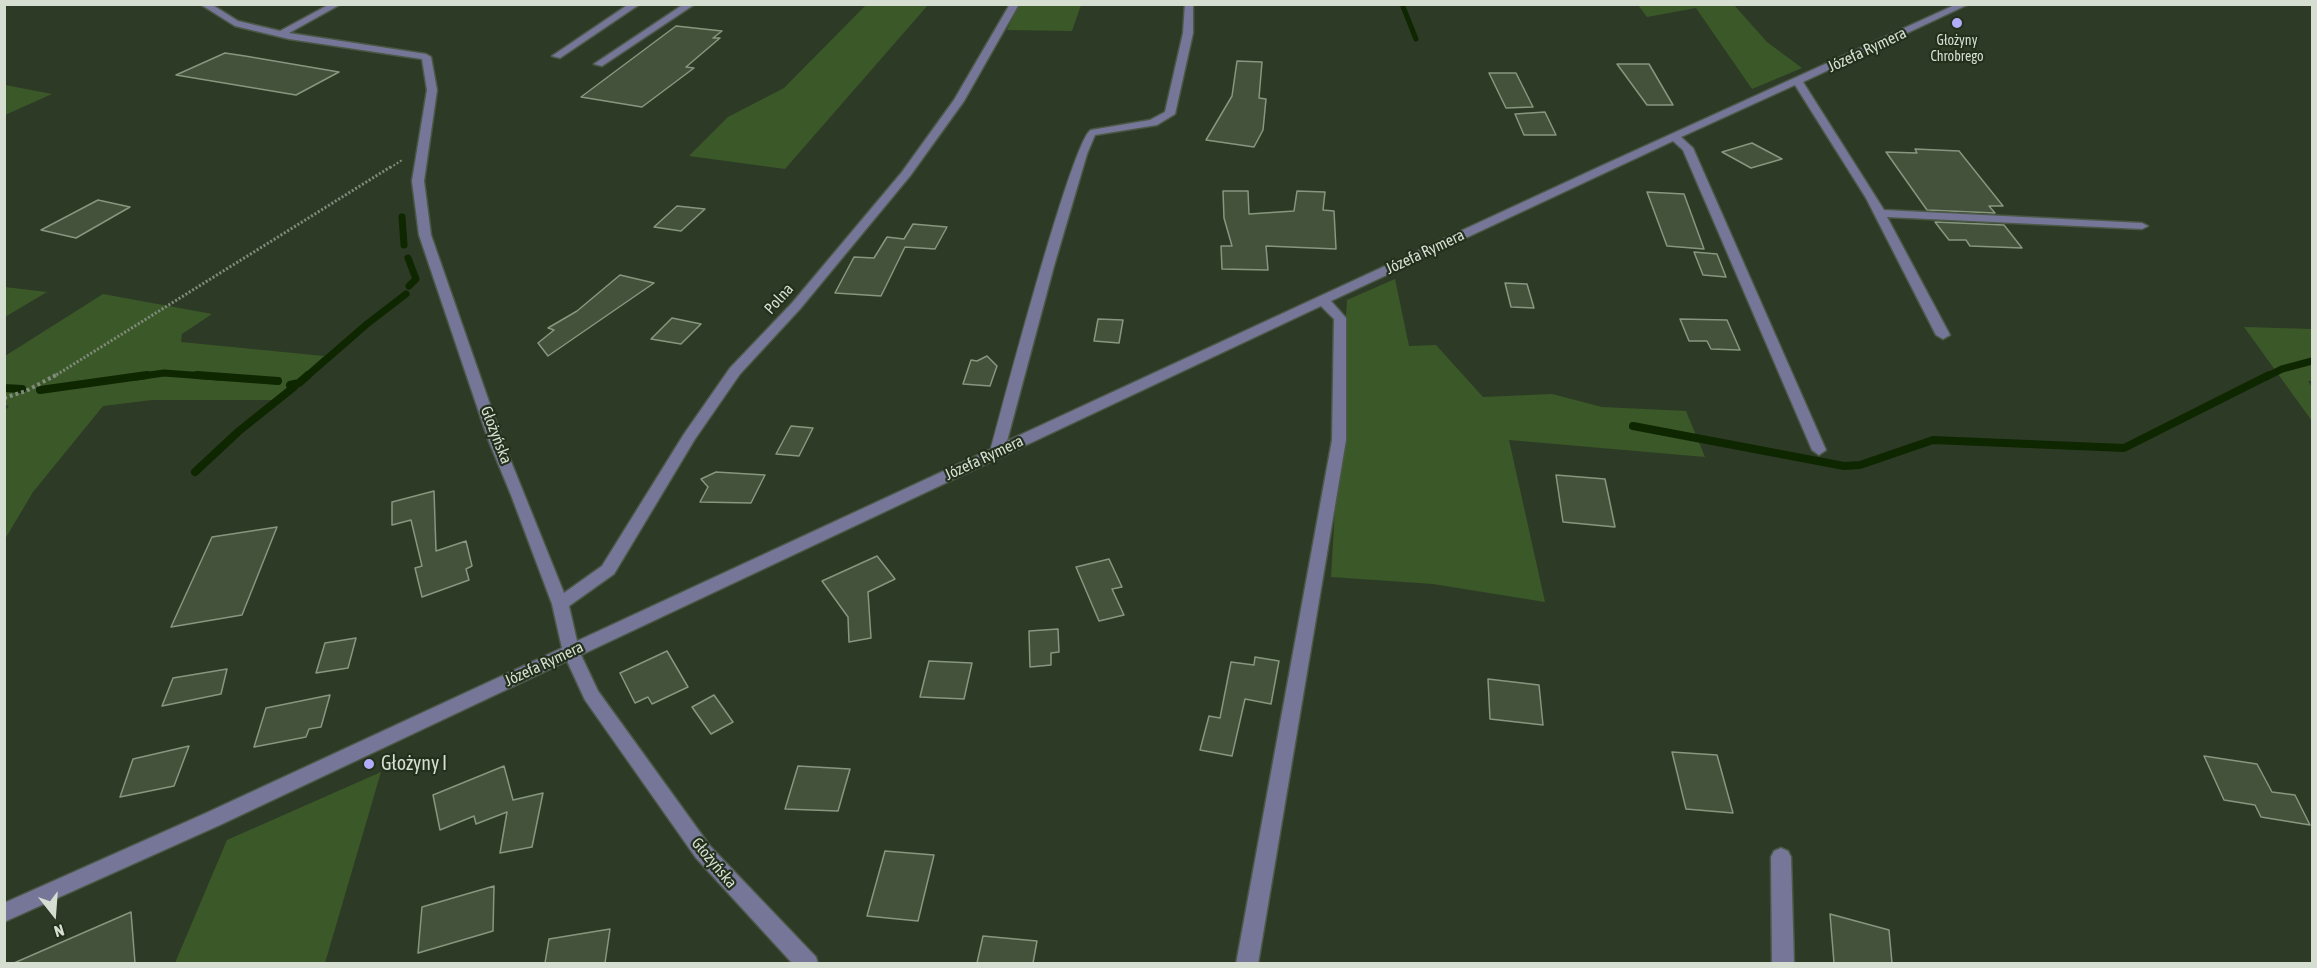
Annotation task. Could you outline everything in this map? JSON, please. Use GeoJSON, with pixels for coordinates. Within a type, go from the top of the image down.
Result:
{"type":"FeatureCollection","features":[{"type":"Feature","properties":{"kind":"street","name":"Głożyńska"},"geometry":{"type":"LineString","coordinates":[[204,4],[234,23],[281,34],[426,57],[432,90],[418,181],[425,235],[495,439],[519,495],[560,604],[571,652],[591,695],[703,852],[808,963]]}},
{"type":"Feature","properties":{"kind":"street"},"geometry":{"type":"LineString","coordinates":[[281,34],[337,4]]}},
{"type":"Feature","properties":{"kind":"street"},"geometry":{"type":"LineString","coordinates":[[557,56],[636,4]]}},
{"type":"Feature","properties":{"kind":"street"},"geometry":{"type":"LineString","coordinates":[[599,64],[691,4]]}},
{"type":"Feature","properties":{"kind":"street","name":"Polna"},"geometry":{"type":"LineString","coordinates":[[560,604],[608,570],[689,436],[735,371],[796,306],[906,174],[959,100],[1015,4]]}},
{"type":"Feature","properties":{"kind":"street"},"geometry":{"type":"LineString","coordinates":[[997,452],[1048,266],[1086,144],[1091,133],[1153,123],[1170,114],[1188,33],[1189,4]]}},
{"type":"Feature","properties":{"kind":"street","name":"Józefa Rymera"},"geometry":{"type":"LineString","coordinates":[[4,913],[213,819],[1323,300],[1965,4]]}},
{"type":"Feature","properties":{"kind":"street"},"geometry":{"type":"LineString","coordinates":[[1798,82],[1880,213],[1943,335]]}},
{"type":"Feature","properties":{"kind":"street"},"geometry":{"type":"LineString","coordinates":[[1675,138],[1688,148],[1819,450]]}},
{"type":"Feature","properties":{"kind":"street"},"geometry":{"type":"LineString","coordinates":[[1880,213],[2142,226]]}},
{"type":"Feature","properties":{"kind":"street"},"geometry":{"type":"LineString","coordinates":[[1247,963],[1339,440],[1340,318],[1323,300]]}},
{"type":"Feature","properties":{"kind":"street"},"geometry":{"type":"LineString","coordinates":[[1781,857],[1783,963]]}},
{"type":"Feature","properties":{"kind":"path"},"geometry":{"type":"LineString","coordinates":[[4,398],[16,395],[49,379],[88,356],[228,266],[425,145]]}},
{"type":"Feature","properties":{"kind":"green space"},"geometry":{"type":"Polygon","coordinates":[[[866,5],[928,5],[785,169],[689,156],[728,117],[784,88],[866,5]]]}},
{"type":"Feature","properties":{"kind":"green space"},"geometry":{"type":"Polygon","coordinates":[[[1018,5],[1081,5],[1072,31],[1007,30],[1018,5]]]}},
{"type":"Feature","properties":{"kind":"green space"},"geometry":{"type":"Polygon","coordinates":[[[1638,5],[1734,5],[1767,42],[1802,68],[1752,89],[1696,8],[1647,17],[1638,5]]]}},
{"type":"Feature","properties":{"kind":"green space"},"geometry":{"type":"Polygon","coordinates":[[[5,85],[52,94],[5,115],[5,85]]]}},
{"type":"Feature","properties":{"kind":"green space"},"geometry":{"type":"Polygon","coordinates":[[[1395,279],[1409,346],[1436,345],[1483,397],[1552,394],[1602,407],[1686,411],[1705,457],[1509,440],[1545,602],[1433,584],[1331,577],[1347,300],[1395,279]]]}},
{"type":"Feature","properties":{"kind":"green space"},"geometry":{"type":"Polygon","coordinates":[[[5,287],[47,292],[5,317],[5,287]]]}},
{"type":"Feature","properties":{"kind":"green space"},"geometry":{"type":"Polygon","coordinates":[[[103,294],[212,314],[182,334],[181,342],[324,356],[275,400],[152,400],[103,406],[33,492],[5,539],[4,412],[9,406],[5,405],[5,356],[103,294]]]}},
{"type":"Feature","properties":{"kind":"green space"},"geometry":{"type":"Polygon","coordinates":[[[2244,327],[2312,329],[2312,381],[2308,381],[2312,387],[2312,421],[2244,327]]]}},
{"type":"Feature","properties":{"kind":"green space"},"geometry":{"type":"Polygon","coordinates":[[[381,772],[325,963],[175,963],[227,840],[381,772]]]}},
{"type":"Feature","properties":{"kind":"building"},"geometry":{"type":"Polygon","coordinates":[[[676,26],[722,31],[713,38],[720,38],[686,67],[694,68],[642,107],[581,97],[676,26]]]}},
{"type":"Feature","properties":{"kind":"building"},"geometry":{"type":"Polygon","coordinates":[[[225,53],[339,72],[296,95],[176,75],[225,53]]]}},
{"type":"Feature","properties":{"kind":"building"},"geometry":{"type":"Polygon","coordinates":[[[1237,61],[1262,62],[1259,98],[1266,99],[1263,130],[1254,147],[1206,140],[1232,96],[1237,61]]]}},
{"type":"Feature","properties":{"kind":"building"},"geometry":{"type":"Polygon","coordinates":[[[1617,64],[1649,64],[1673,105],[1647,105],[1617,64]]]}},
{"type":"Feature","properties":{"kind":"building"},"geometry":{"type":"Polygon","coordinates":[[[1489,73],[1516,73],[1533,107],[1506,108],[1489,73]]]}},
{"type":"Feature","properties":{"kind":"building"},"geometry":{"type":"Polygon","coordinates":[[[1545,112],[1556,135],[1524,135],[1515,114],[1545,112]]]}},
{"type":"Feature","properties":{"kind":"building"},"geometry":{"type":"Polygon","coordinates":[[[1752,143],[1782,159],[1751,168],[1722,152],[1752,143]]]}},
{"type":"Feature","properties":{"kind":"building"},"geometry":{"type":"Polygon","coordinates":[[[1915,149],[1959,151],[2003,206],[1989,206],[1995,213],[1927,210],[1886,152],[1917,153],[1915,149]]]}},
{"type":"Feature","properties":{"kind":"building"},"geometry":{"type":"Polygon","coordinates":[[[1223,191],[1248,191],[1249,214],[1294,211],[1297,191],[1325,192],[1323,210],[1334,211],[1336,249],[1266,246],[1268,270],[1222,269],[1221,246],[1232,246],[1224,218],[1223,191]]]}},
{"type":"Feature","properties":{"kind":"building"},"geometry":{"type":"Polygon","coordinates":[[[1647,192],[1684,194],[1704,249],[1667,246],[1647,192]]]}},
{"type":"Feature","properties":{"kind":"building"},"geometry":{"type":"Polygon","coordinates":[[[98,200],[130,207],[76,238],[41,230],[98,200]]]}},
{"type":"Feature","properties":{"kind":"building"},"geometry":{"type":"Polygon","coordinates":[[[677,206],[705,209],[681,231],[654,227],[677,206]]]}},
{"type":"Feature","properties":{"kind":"building"},"geometry":{"type":"Polygon","coordinates":[[[1935,222],[2004,225],[2022,248],[1970,246],[1966,240],[1949,240],[1935,222]]]}},
{"type":"Feature","properties":{"kind":"building"},"geometry":{"type":"Polygon","coordinates":[[[913,224],[947,227],[935,249],[905,247],[881,296],[835,293],[854,257],[874,258],[887,237],[904,239],[913,224]]]}},
{"type":"Feature","properties":{"kind":"building"},"geometry":{"type":"Polygon","coordinates":[[[1694,252],[1717,254],[1726,277],[1703,275],[1694,252]]]}},
{"type":"Feature","properties":{"kind":"building"},"geometry":{"type":"Polygon","coordinates":[[[620,275],[654,283],[548,356],[538,343],[554,330],[548,328],[577,311],[620,275]]]}},
{"type":"Feature","properties":{"kind":"building"},"geometry":{"type":"Polygon","coordinates":[[[1505,283],[1527,284],[1534,308],[1511,307],[1505,283]]]}},
{"type":"Feature","properties":{"kind":"building"},"geometry":{"type":"Polygon","coordinates":[[[672,318],[701,324],[681,344],[651,339],[672,318]]]}},
{"type":"Feature","properties":{"kind":"building"},"geometry":{"type":"Polygon","coordinates":[[[1098,319],[1123,320],[1119,343],[1094,341],[1098,319]]]}},
{"type":"Feature","properties":{"kind":"building"},"geometry":{"type":"Polygon","coordinates":[[[1680,319],[1727,320],[1740,350],[1711,349],[1707,341],[1689,341],[1680,319]]]}},
{"type":"Feature","properties":{"kind":"building"},"geometry":{"type":"Polygon","coordinates":[[[987,356],[997,366],[990,386],[963,384],[971,360],[977,361],[987,356]]]}},
{"type":"Feature","properties":{"kind":"building"},"geometry":{"type":"Polygon","coordinates":[[[791,426],[813,428],[799,456],[776,454],[791,426]]]}},
{"type":"Feature","properties":{"kind":"building"},"geometry":{"type":"Polygon","coordinates":[[[716,472],[765,475],[751,503],[700,502],[708,487],[701,479],[716,472]]]}},
{"type":"Feature","properties":{"kind":"building"},"geometry":{"type":"Polygon","coordinates":[[[1556,475],[1605,479],[1615,527],[1563,522],[1556,475]]]}},
{"type":"Feature","properties":{"kind":"building"},"geometry":{"type":"Polygon","coordinates":[[[434,491],[436,551],[466,541],[472,566],[466,569],[469,580],[422,597],[415,568],[422,566],[411,520],[392,525],[392,502],[434,491]]]}},
{"type":"Feature","properties":{"kind":"building"},"geometry":{"type":"Polygon","coordinates":[[[277,527],[242,615],[171,627],[212,537],[277,527]]]}},
{"type":"Feature","properties":{"kind":"building"},"geometry":{"type":"Polygon","coordinates":[[[877,556],[895,579],[868,592],[871,638],[849,642],[848,617],[822,581],[877,556]]]}},
{"type":"Feature","properties":{"kind":"building"},"geometry":{"type":"Polygon","coordinates":[[[1109,559],[1122,587],[1112,589],[1124,615],[1099,621],[1076,567],[1109,559]]]}},
{"type":"Feature","properties":{"kind":"building"},"geometry":{"type":"Polygon","coordinates":[[[1058,629],[1059,652],[1051,653],[1051,665],[1030,667],[1029,631],[1058,629]]]}},
{"type":"Feature","properties":{"kind":"building"},"geometry":{"type":"Polygon","coordinates":[[[356,638],[348,668],[316,673],[325,643],[356,638]]]}},
{"type":"Feature","properties":{"kind":"building"},"geometry":{"type":"Polygon","coordinates":[[[667,651],[688,687],[652,704],[648,697],[635,703],[620,673],[667,651]]]}},
{"type":"Feature","properties":{"kind":"building"},"geometry":{"type":"Polygon","coordinates":[[[1255,657],[1279,661],[1271,704],[1245,699],[1232,756],[1200,750],[1209,716],[1220,718],[1231,662],[1254,665],[1255,657]]]}},
{"type":"Feature","properties":{"kind":"building"},"geometry":{"type":"Polygon","coordinates":[[[929,661],[972,663],[964,699],[920,697],[929,661]]]}},
{"type":"Feature","properties":{"kind":"building"},"geometry":{"type":"Polygon","coordinates":[[[227,669],[221,694],[162,706],[173,678],[227,669]]]}},
{"type":"Feature","properties":{"kind":"building"},"geometry":{"type":"Polygon","coordinates":[[[1488,679],[1539,685],[1543,725],[1490,719],[1488,679]]]}},
{"type":"Feature","properties":{"kind":"building"},"geometry":{"type":"Polygon","coordinates":[[[330,695],[321,727],[309,729],[306,737],[254,747],[266,708],[330,695]]]}},
{"type":"Feature","properties":{"kind":"building"},"geometry":{"type":"Polygon","coordinates":[[[714,695],[733,722],[711,734],[692,707],[714,695]]]}},
{"type":"Feature","properties":{"kind":"building"},"geometry":{"type":"Polygon","coordinates":[[[189,746],[174,786],[120,797],[133,759],[189,746]]]}},
{"type":"Feature","properties":{"kind":"building"},"geometry":{"type":"Polygon","coordinates":[[[1672,752],[1717,755],[1733,813],[1686,809],[1672,752]]]}},
{"type":"Feature","properties":{"kind":"building"},"geometry":{"type":"Polygon","coordinates":[[[2204,756],[2257,764],[2272,792],[2295,795],[2310,825],[2261,817],[2255,805],[2224,800],[2204,756]]]}},
{"type":"Feature","properties":{"kind":"building"},"geometry":{"type":"Polygon","coordinates":[[[504,766],[513,800],[543,793],[532,847],[500,853],[507,812],[476,824],[474,816],[440,830],[433,795],[504,766]]]}},
{"type":"Feature","properties":{"kind":"building"},"geometry":{"type":"Polygon","coordinates":[[[798,766],[850,769],[838,811],[785,809],[798,766]]]}},
{"type":"Feature","properties":{"kind":"building"},"geometry":{"type":"Polygon","coordinates":[[[885,851],[934,855],[918,921],[867,916],[885,851]]]}},
{"type":"Feature","properties":{"kind":"building"},"geometry":{"type":"Polygon","coordinates":[[[494,886],[493,931],[418,953],[422,907],[494,886]]]}},
{"type":"Feature","properties":{"kind":"building"},"geometry":{"type":"Polygon","coordinates":[[[131,912],[135,963],[14,963],[131,912]]]}},
{"type":"Feature","properties":{"kind":"building"},"geometry":{"type":"Polygon","coordinates":[[[1830,914],[1889,930],[1892,963],[1834,963],[1830,914]]]}},
{"type":"Feature","properties":{"kind":"building"},"geometry":{"type":"Polygon","coordinates":[[[610,929],[605,963],[545,963],[549,939],[610,929]]]}},
{"type":"Feature","properties":{"kind":"building"},"geometry":{"type":"Polygon","coordinates":[[[983,936],[1037,941],[1033,963],[977,963],[983,936]]]}},
{"type":"Feature","properties":{"kind":"waterway"},"geometry":{"type":"LineString","coordinates":[[1402,4],[1416,39]]}},
{"type":"Feature","properties":{"kind":"waterway"},"geometry":{"type":"LineString","coordinates":[[402,217],[404,245]]}},
{"type":"Feature","properties":{"kind":"waterway"},"geometry":{"type":"LineString","coordinates":[[408,258],[416,279],[409,286]]}},
{"type":"Feature","properties":{"kind":"waterway"},"geometry":{"type":"LineString","coordinates":[[306,377],[367,324],[406,294]]}},
{"type":"Feature","properties":{"kind":"waterway"},"geometry":{"type":"LineString","coordinates":[[2266,377],[2282,369],[2312,361]]}},
{"type":"Feature","properties":{"kind":"waterway"},"geometry":{"type":"LineString","coordinates":[[136,377],[164,373],[219,377]]}},
{"type":"Feature","properties":{"kind":"waterway"},"geometry":{"type":"LineString","coordinates":[[40,390],[147,375]]}},
{"type":"Feature","properties":{"kind":"waterway"},"geometry":{"type":"LineString","coordinates":[[197,375],[278,381]]}},
{"type":"Feature","properties":{"kind":"waterway"},"geometry":{"type":"LineString","coordinates":[[195,472],[239,431],[294,387],[290,385],[299,383],[308,375]]}},
{"type":"Feature","properties":{"kind":"waterway"},"geometry":{"type":"LineString","coordinates":[[1633,426],[1844,466],[1860,465],[1933,440],[2124,448],[2269,375]]}},
{"type":"Feature","properties":{"kind":"waterway"},"geometry":{"type":"LineString","coordinates":[[4,388],[22,389]]}},
{"type":"Feature","properties":{"kind":"place","name":"Głożyny Chrobrego"},"geometry":{"type":"Point","coordinates":[1957,23]}},
{"type":"Feature","properties":{"kind":"place","name":"Głożyny I"},"geometry":{"type":"Point","coordinates":[369,764]}}]}
